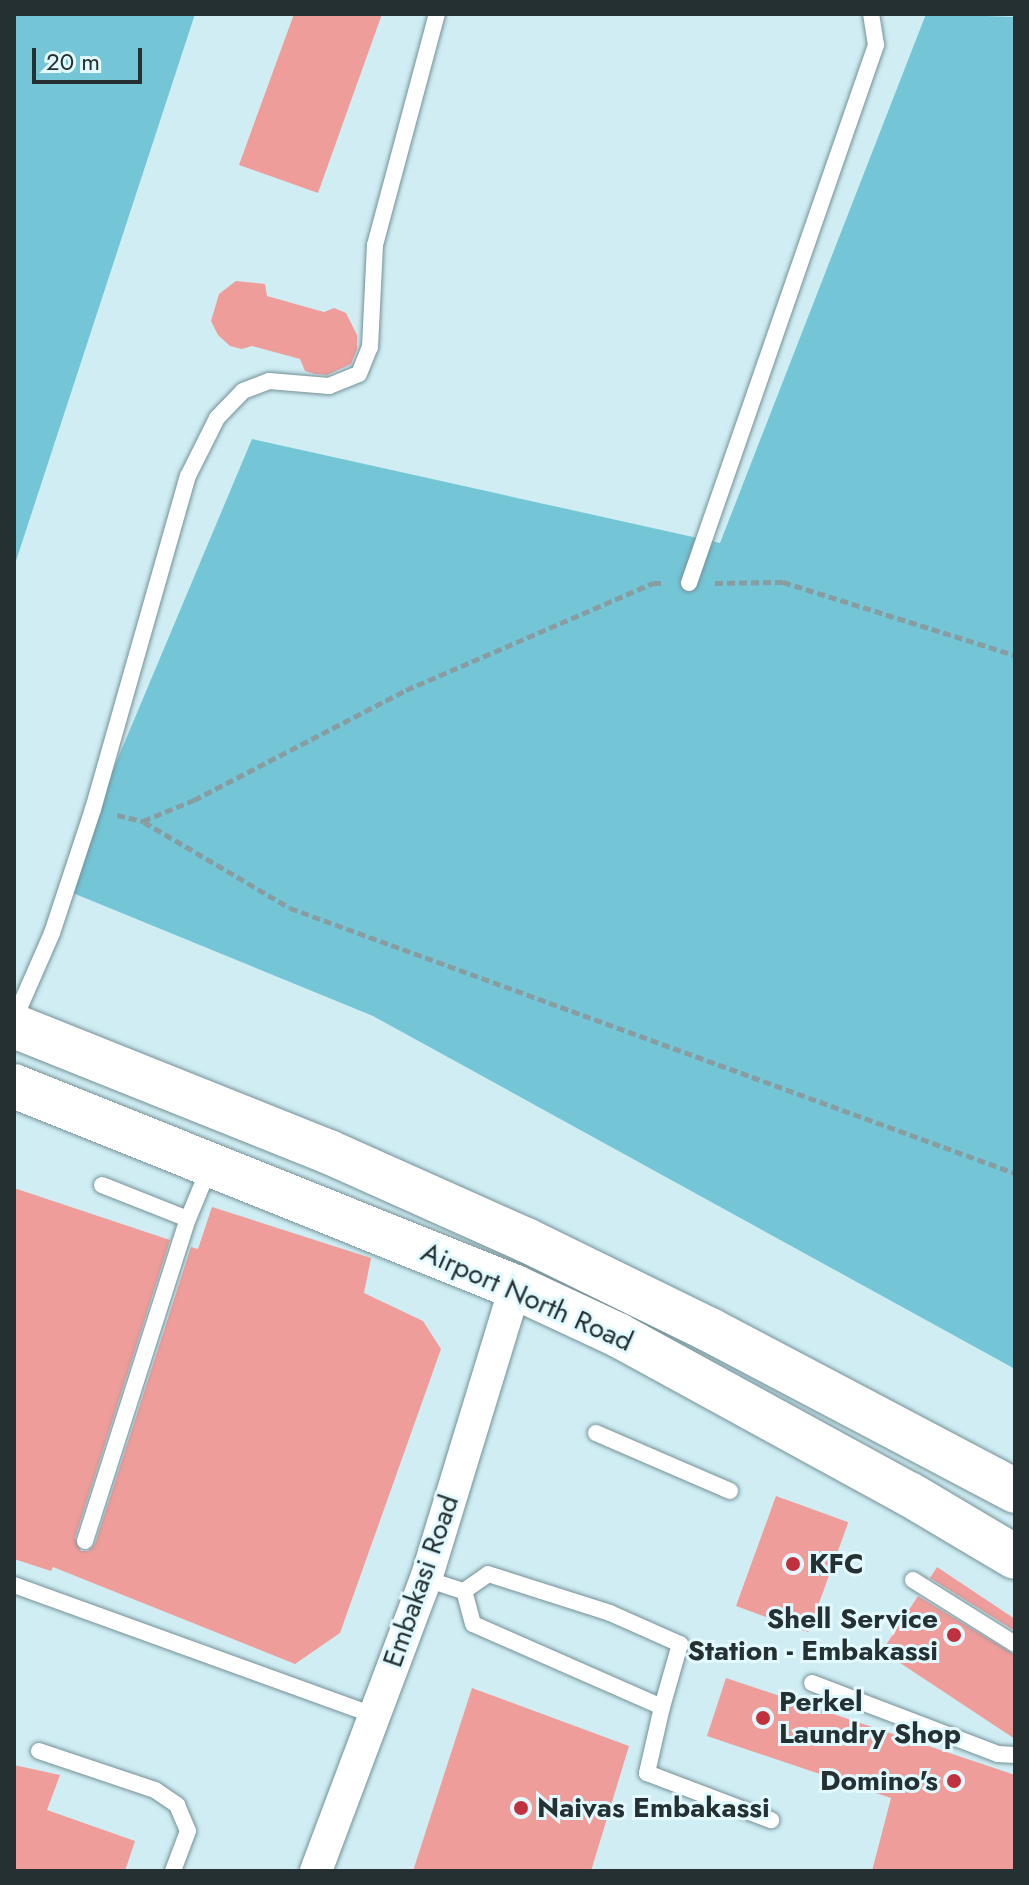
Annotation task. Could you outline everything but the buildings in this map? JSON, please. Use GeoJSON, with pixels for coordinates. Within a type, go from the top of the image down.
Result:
{"type":"FeatureCollection","features":[{"type":"Feature","properties":{"kind":"main road","name":"Airport North Road"},"geometry":{"type":"LineString","coordinates":[[14,1023],[329,1152],[526,1240],[710,1330],[1015,1491]]}},
{"type":"Feature","properties":{"kind":"main road","name":"Airport North Road"},"geometry":{"type":"LineString","coordinates":[[14,1086],[515,1287],[618,1335],[909,1494],[1015,1557]]}},
{"type":"Feature","properties":{"kind":"street","name":"Embakasi Road"},"geometry":{"type":"LineString","coordinates":[[316,1871],[426,1579],[515,1287]]}},
{"type":"Feature","properties":{"kind":"lane"},"geometry":{"type":"LineString","coordinates":[[14,1023],[52,933],[93,809],[188,476],[217,418],[243,391],[269,381],[329,386],[359,374],[370,347],[375,245],[437,14]]}},
{"type":"Feature","properties":{"kind":"lane"},"geometry":{"type":"LineString","coordinates":[[689,583],[876,45],[871,14]]}},
{"type":"Feature","properties":{"kind":"lane"},"geometry":{"type":"LineString","coordinates":[[85,1541],[188,1219],[211,1165]]}},
{"type":"Feature","properties":{"kind":"lane"},"geometry":{"type":"LineString","coordinates":[[102,1185],[188,1219]]}},
{"type":"Feature","properties":{"kind":"lane"},"geometry":{"type":"LineString","coordinates":[[596,1433],[730,1491]]}},
{"type":"Feature","properties":{"kind":"lane"},"geometry":{"type":"LineString","coordinates":[[464,1591],[488,1574],[610,1613],[680,1644],[647,1773],[771,1820]]}},
{"type":"Feature","properties":{"kind":"lane"},"geometry":{"type":"LineString","coordinates":[[426,1579],[464,1591]]}},
{"type":"Feature","properties":{"kind":"lane"},"geometry":{"type":"LineString","coordinates":[[913,1580],[1015,1644]]}},
{"type":"Feature","properties":{"kind":"lane"},"geometry":{"type":"LineString","coordinates":[[14,1585],[373,1715]]}},
{"type":"Feature","properties":{"kind":"lane"},"geometry":{"type":"LineString","coordinates":[[464,1591],[473,1624],[662,1707]]}},
{"type":"Feature","properties":{"kind":"lane"},"geometry":{"type":"LineString","coordinates":[[812,1683],[998,1754],[1015,1755]]}},
{"type":"Feature","properties":{"kind":"lane"},"geometry":{"type":"LineString","coordinates":[[39,1751],[155,1790],[177,1805],[188,1831],[173,1871]]}},
{"type":"Feature","properties":{"kind":"path"},"geometry":{"type":"LineString","coordinates":[[143,821],[194,800],[406,690],[653,583],[783,582],[1015,655]]}},
{"type":"Feature","properties":{"kind":"path"},"geometry":{"type":"LineString","coordinates":[[93,809],[143,821],[290,908],[1015,1173]]}},
{"type":"Feature","properties":{"kind":"shaded area"},"geometry":{"type":"Polygon","coordinates":[[[14,14],[195,14],[14,567],[14,14]]]}},
{"type":"Feature","properties":{"kind":"shaded area"},"geometry":{"type":"Polygon","coordinates":[[[926,14],[1015,17],[1015,1369],[373,1016],[63,889],[252,439],[720,543],[926,14]]]}},
{"type":"Feature","properties":{"kind":"place","name":"KFC"},"geometry":{"type":"Point","coordinates":[793,1564]}},
{"type":"Feature","properties":{"kind":"place","name":"Shell Service Station - Embakassi"},"geometry":{"type":"Point","coordinates":[954,1635]}},
{"type":"Feature","properties":{"kind":"place","name":"Perkel Laundry Shop"},"geometry":{"type":"Point","coordinates":[763,1718]}},
{"type":"Feature","properties":{"kind":"place","name":"Domino's"},"geometry":{"type":"Point","coordinates":[954,1781]}},
{"type":"Feature","properties":{"kind":"place","name":"Naivas Embakassi"},"geometry":{"type":"Point","coordinates":[521,1808]}}]}
